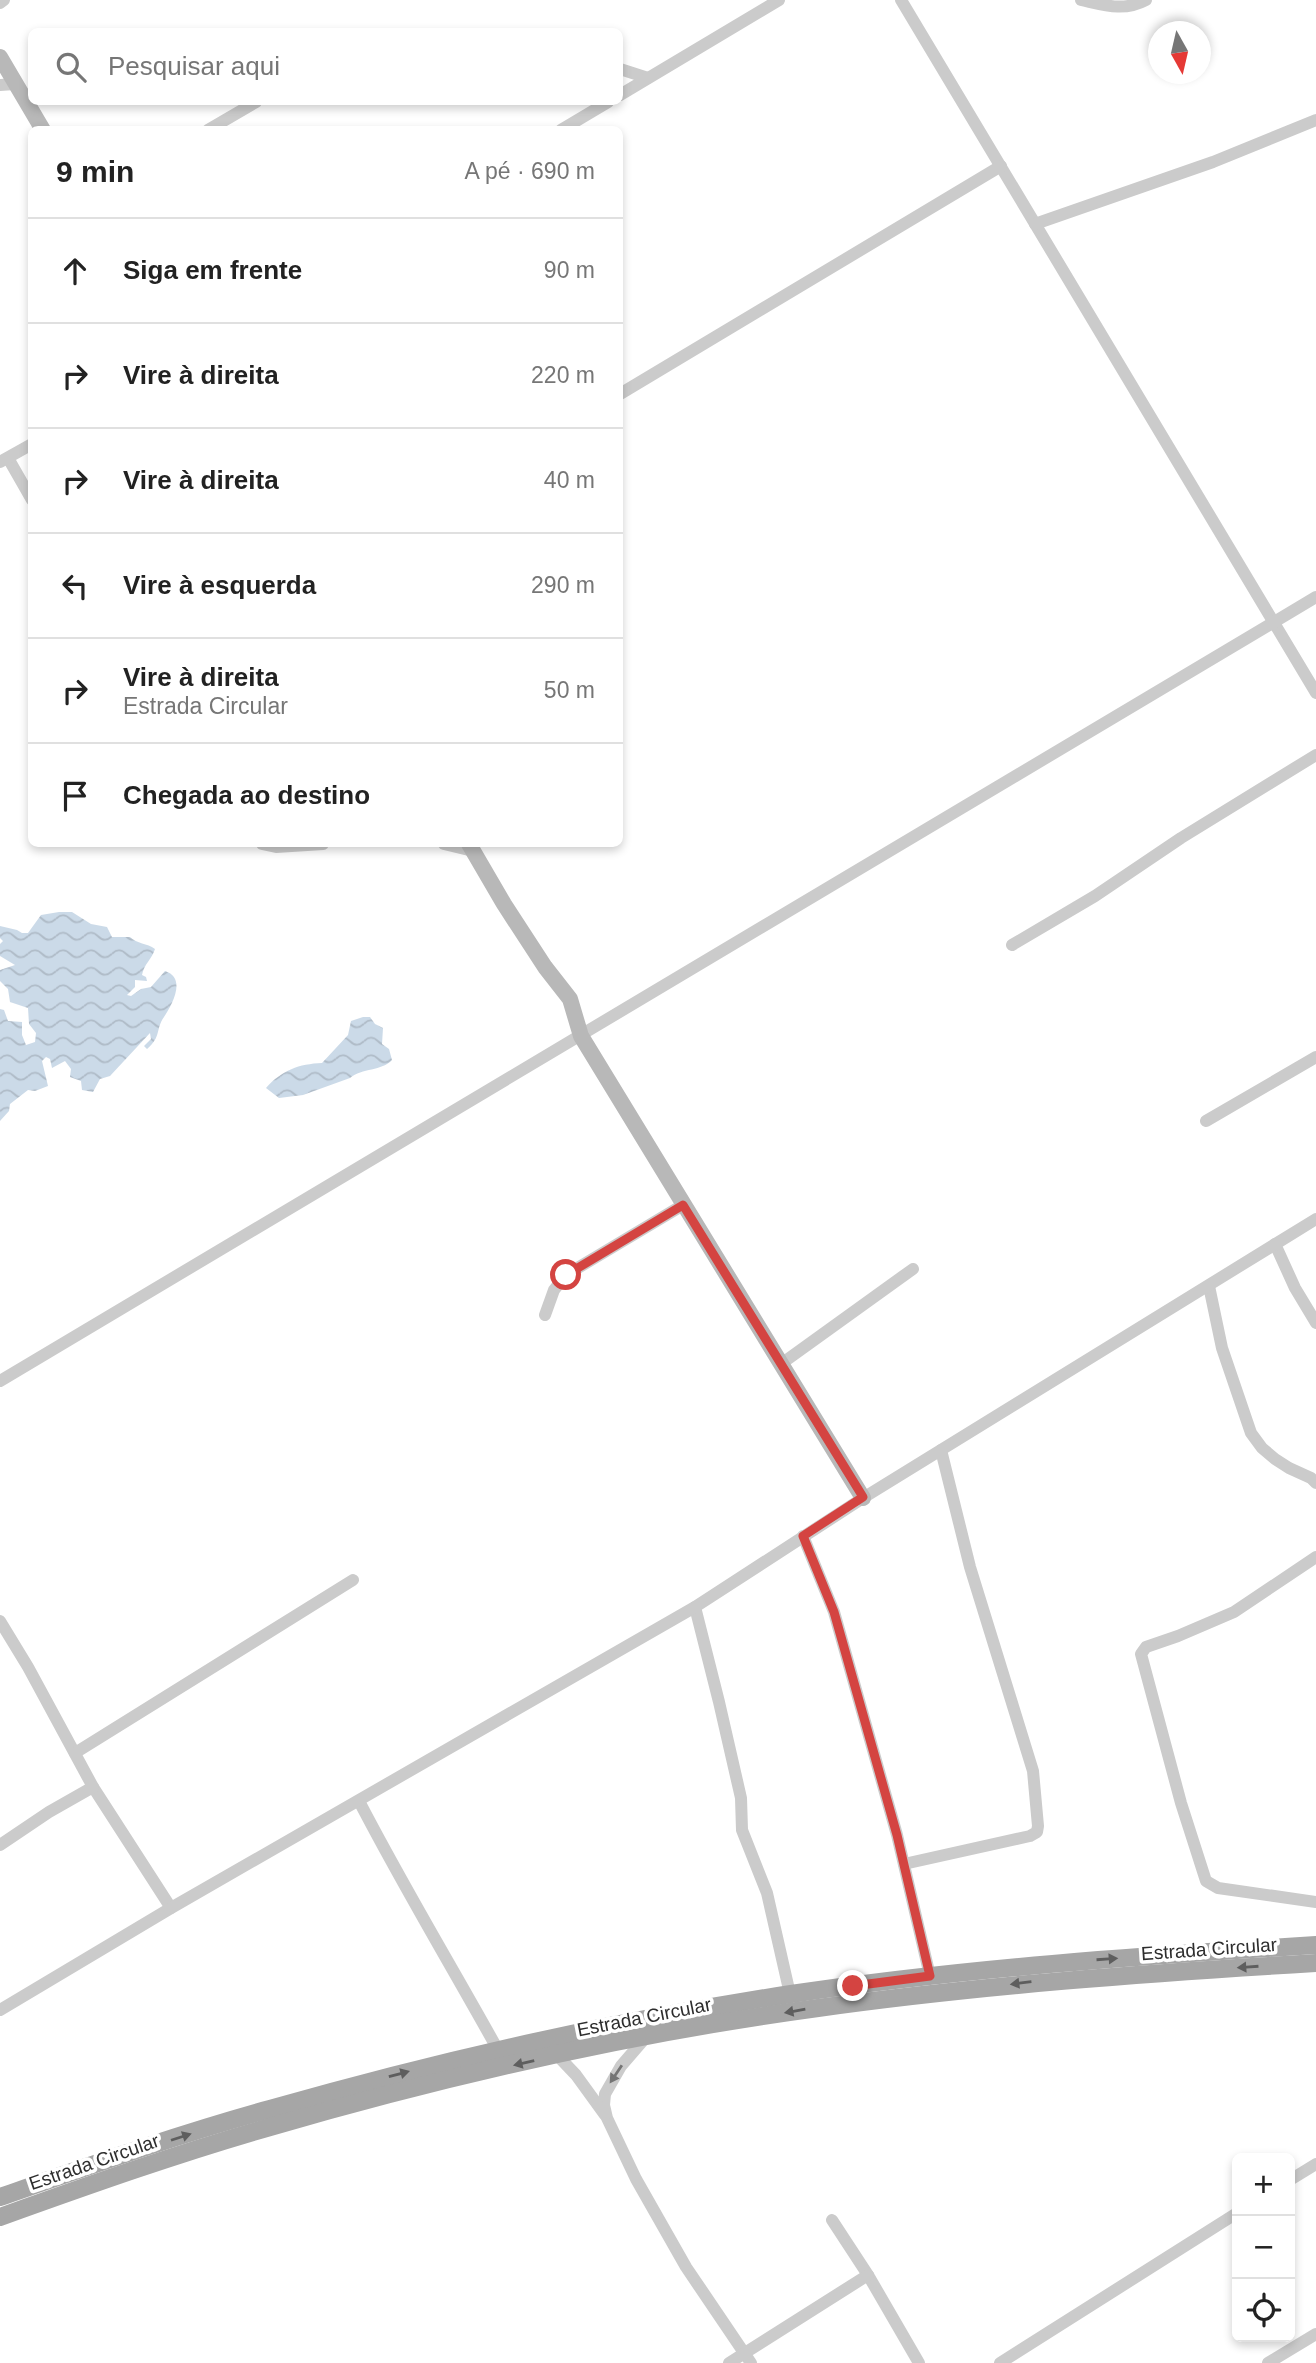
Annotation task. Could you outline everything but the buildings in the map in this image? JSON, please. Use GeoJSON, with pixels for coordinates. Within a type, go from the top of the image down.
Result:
{"type":"FeatureCollection","features":[{"type":"Feature","properties":{"kind":"main road","name":"Estrada Circular"},"geometry":{"type":"LineString","coordinates":[[0,2197],[266,2110],[423,2067],[790,1994],[1028,1964],[1316,1945]]}},
{"type":"Feature","properties":{"kind":"main road","name":"Estrada Circular"},"geometry":{"type":"LineString","coordinates":[[0,2217],[75,2189],[269,2127],[429,2085],[646,2037],[816,2008],[1030,1982],[1316,1963]]}},
{"type":"Feature","properties":{"kind":"street"},"geometry":{"type":"LineString","coordinates":[[623,93],[779,0]]}},
{"type":"Feature","properties":{"kind":"street"},"geometry":{"type":"LineString","coordinates":[[1081,0],[1109,7],[1124,7],[1146,0]]}},
{"type":"Feature","properties":{"kind":"street"},"geometry":{"type":"LineString","coordinates":[[905,1],[1035,224],[1316,693]]}},
{"type":"Feature","properties":{"kind":"street"},"geometry":{"type":"LineString","coordinates":[[0,57],[8,84],[40,126]]}},
{"type":"Feature","properties":{"kind":"street"},"geometry":{"type":"LineString","coordinates":[[623,70],[649,78]]}},
{"type":"Feature","properties":{"kind":"street"},"geometry":{"type":"LineString","coordinates":[[215,126],[251,105]]}},
{"type":"Feature","properties":{"kind":"street"},"geometry":{"type":"LineString","coordinates":[[568,126],[603,105]]}},
{"type":"Feature","properties":{"kind":"street"},"geometry":{"type":"LineString","coordinates":[[1035,224],[1213,162],[1316,120]]}},
{"type":"Feature","properties":{"kind":"street"},"geometry":{"type":"LineString","coordinates":[[623,392],[1001,166]]}},
{"type":"Feature","properties":{"kind":"street"},"geometry":{"type":"LineString","coordinates":[[28,446],[4,460],[28,494]]}},
{"type":"Feature","properties":{"kind":"street"},"geometry":{"type":"LineString","coordinates":[[0,1381],[1316,597]]}},
{"type":"Feature","properties":{"kind":"street"},"geometry":{"type":"LineString","coordinates":[[1012,945],[1095,897],[1181,838],[1316,755]]}},
{"type":"Feature","properties":{"kind":"street"},"geometry":{"type":"LineString","coordinates":[[471,847],[545,967],[570,999],[581,1035],[863,1497]]}},
{"type":"Feature","properties":{"kind":"street"},"geometry":{"type":"LineString","coordinates":[[1206,1121],[1316,1057]]}},
{"type":"Feature","properties":{"kind":"street"},"geometry":{"type":"LineString","coordinates":[[544,1315],[554,1290],[566,1275],[683,1205]]}},
{"type":"Feature","properties":{"kind":"street"},"geometry":{"type":"LineString","coordinates":[[0,2010],[171,1908],[695,1607],[863,1497],[1316,1219]]}},
{"type":"Feature","properties":{"kind":"street"},"geometry":{"type":"LineString","coordinates":[[1275,1244],[1294,1288],[1316,1323]]}},
{"type":"Feature","properties":{"kind":"street"},"geometry":{"type":"LineString","coordinates":[[781,1364],[913,1269]]}},
{"type":"Feature","properties":{"kind":"street"},"geometry":{"type":"LineString","coordinates":[[1209,1286],[1222,1348],[1251,1433],[1275,1459],[1316,1483]]}},
{"type":"Feature","properties":{"kind":"street"},"geometry":{"type":"LineString","coordinates":[[904,1864],[1030,1836],[1037,1832],[1038,1826],[1033,1771],[970,1567],[940,1450]]}},
{"type":"Feature","properties":{"kind":"street"},"geometry":{"type":"LineString","coordinates":[[803,1536],[834,1612],[904,1864],[930,1976]]}},
{"type":"Feature","properties":{"kind":"street"},"geometry":{"type":"LineString","coordinates":[[1316,1557],[1234,1612],[1146,1647],[1141,1654],[1177,1790],[1206,1881],[1218,1888],[1316,1902]]}},
{"type":"Feature","properties":{"kind":"street"},"geometry":{"type":"LineString","coordinates":[[75,1753],[353,1580]]}},
{"type":"Feature","properties":{"kind":"street"},"geometry":{"type":"LineString","coordinates":[[695,1607],[741,1798],[742,1830],[767,1893],[790,1994]]}},
{"type":"Feature","properties":{"kind":"street"},"geometry":{"type":"LineString","coordinates":[[0,1621],[93,1787],[171,1908]]}},
{"type":"Feature","properties":{"kind":"street"},"geometry":{"type":"LineString","coordinates":[[0,1845],[93,1787]]}},
{"type":"Feature","properties":{"kind":"street"},"geometry":{"type":"LineString","coordinates":[[359,1801],[427,1928],[498,2050]]}},
{"type":"Feature","properties":{"kind":"street"},"geometry":{"type":"LineString","coordinates":[[607,2118],[604,2094],[621,2066],[646,2037]]}},
{"type":"Feature","properties":{"kind":"street"},"geometry":{"type":"LineString","coordinates":[[557,2055],[576,2075],[607,2118],[636,2179],[686,2267],[748,2359]]}},
{"type":"Feature","properties":{"kind":"street"},"geometry":{"type":"LineString","coordinates":[[1295,2177],[1316,2164]]}},
{"type":"Feature","properties":{"kind":"street"},"geometry":{"type":"LineString","coordinates":[[1000,2363],[1232,2216]]}},
{"type":"Feature","properties":{"kind":"street"},"geometry":{"type":"LineString","coordinates":[[832,2220],[868,2275],[919,2363]]}},
{"type":"Feature","properties":{"kind":"street"},"geometry":{"type":"LineString","coordinates":[[729,2363],[748,2359],[868,2275]]}},
{"type":"Feature","properties":{"kind":"street"},"geometry":{"type":"LineString","coordinates":[[1268,2363],[1316,2334]]}},
{"type":"Feature","properties":{"kind":"water"},"geometry":{"type":"Polygon","coordinates":[[[72,912],[91,924],[107,927],[112,937],[130,937],[155,949],[142,975],[147,981],[135,980],[135,987],[127,995],[131,996],[141,989],[151,987],[165,971],[175,979],[176,992],[152,1044],[147,1049],[144,1046],[151,1039],[150,1033],[110,1076],[100,1079],[93,1092],[82,1090],[81,1081],[70,1077],[71,1069],[65,1061],[52,1068],[50,1059],[46,1057],[42,1061],[48,1086],[35,1091],[28,1090],[10,1104],[9,1111],[0,1121],[0,1009],[4,1010],[8,1021],[22,1022],[22,1035],[26,1045],[35,1042],[36,1033],[29,1024],[28,1008],[10,1002],[8,989],[0,981],[0,970],[15,965],[0,956],[0,944],[3,941],[0,938],[0,926],[28,933],[41,915],[72,912]]]}},
{"type":"Feature","properties":{"kind":"water"},"geometry":{"type":"Polygon","coordinates":[[[370,1017],[375,1024],[383,1028],[382,1044],[389,1049],[392,1060],[388,1064],[303,1095],[279,1098],[266,1088],[291,1069],[322,1063],[348,1035],[351,1021],[370,1017]]]}},
{"type":"Feature","properties":{"kind":"route"},"geometry":{"type":"LineString","coordinates":[[566,1275],[683,1205],[863,1497],[803,1536],[834,1612],[897,1835],[930,1976],[853,1986]]}}]}
